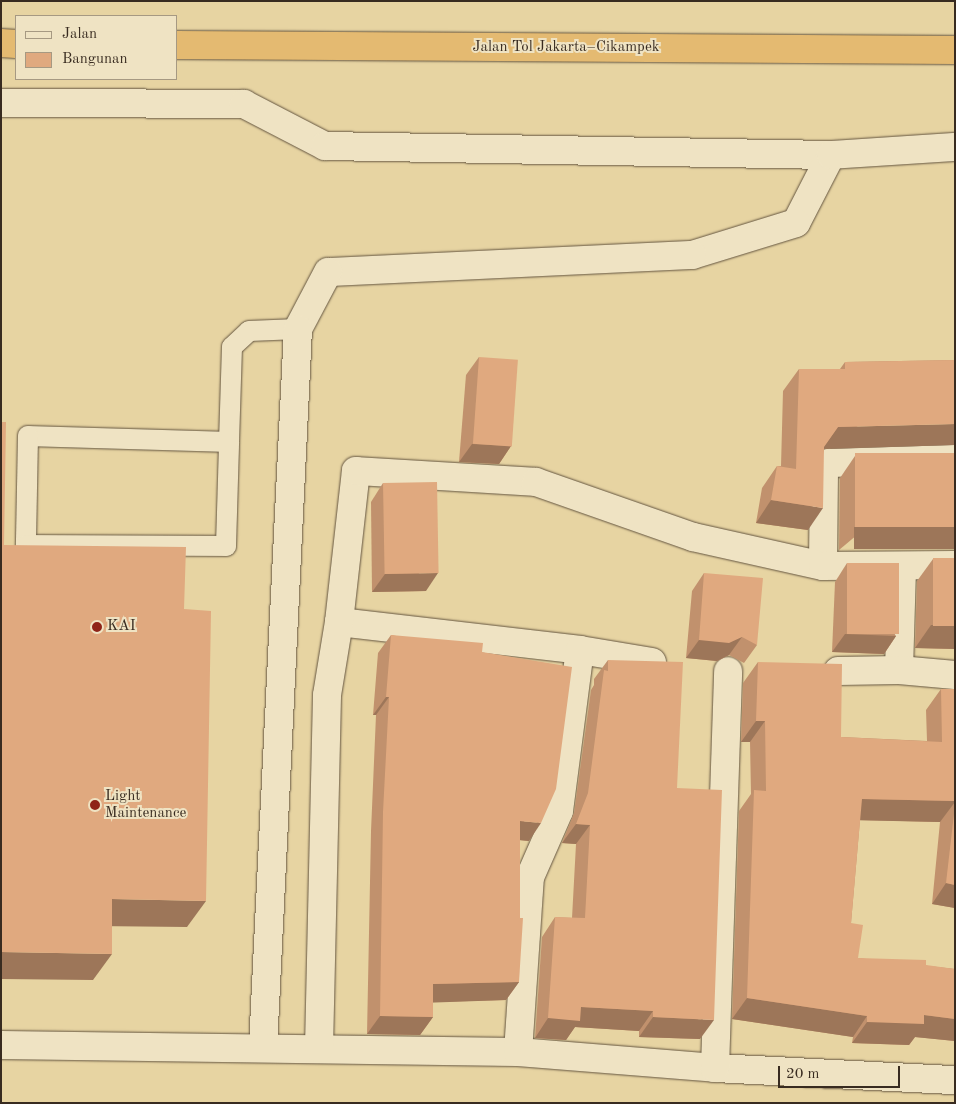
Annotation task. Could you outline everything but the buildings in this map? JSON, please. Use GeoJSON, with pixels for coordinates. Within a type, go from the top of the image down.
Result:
{"type":"FeatureCollection","features":[{"type":"Feature","properties":{"kind":"highway"},"geometry":{"type":"LineString","coordinates":[[1,44],[15,44]]}},
{"type":"Feature","properties":{"kind":"highway","name":"Jalan Tol Jakarta–Cikampek"},"geometry":{"type":"LineString","coordinates":[[178,45],[955,50]]}},
{"type":"Feature","properties":{"kind":"street"},"geometry":{"type":"LineString","coordinates":[[1,103],[244,104],[325,146],[831,156],[955,147]]}},
{"type":"Feature","properties":{"kind":"street"},"geometry":{"type":"LineString","coordinates":[[263,1046],[298,329],[328,272],[692,255],[796,224],[831,156]]}},
{"type":"Feature","properties":{"kind":"street"},"geometry":{"type":"LineString","coordinates":[[822,566],[824,470],[829,463],[955,459]]}},
{"type":"Feature","properties":{"kind":"street"},"geometry":{"type":"LineString","coordinates":[[319,1048],[327,694],[339,622],[356,471],[536,482],[693,537],[822,566],[955,565]]}},
{"type":"Feature","properties":{"kind":"street"},"geometry":{"type":"LineString","coordinates":[[898,670],[902,566]]}},
{"type":"Feature","properties":{"kind":"street"},"geometry":{"type":"LineString","coordinates":[[339,622],[580,650],[652,662]]}},
{"type":"Feature","properties":{"kind":"street"},"geometry":{"type":"LineString","coordinates":[[518,1052],[530,877],[559,811],[580,650]]}},
{"type":"Feature","properties":{"kind":"street"},"geometry":{"type":"LineString","coordinates":[[838,671],[898,670],[955,675]]}},
{"type":"Feature","properties":{"kind":"street"},"geometry":{"type":"LineString","coordinates":[[715,1068],[728,671]]}},
{"type":"Feature","properties":{"kind":"street"},"geometry":{"type":"LineString","coordinates":[[1,1044],[263,1046],[518,1052],[715,1068],[955,1080]]}},
{"type":"Feature","properties":{"kind":"lane"},"geometry":{"type":"LineString","coordinates":[[229,442],[28,436],[26,545],[226,546],[232,347],[249,331],[298,329]]}},
{"type":"Feature","properties":{"kind":"place","name":"KAI"},"geometry":{"type":"Point","coordinates":[97,627]}},
{"type":"Feature","properties":{"kind":"place","name":"Light Maintenance"},"geometry":{"type":"Point","coordinates":[95,805]}}]}
